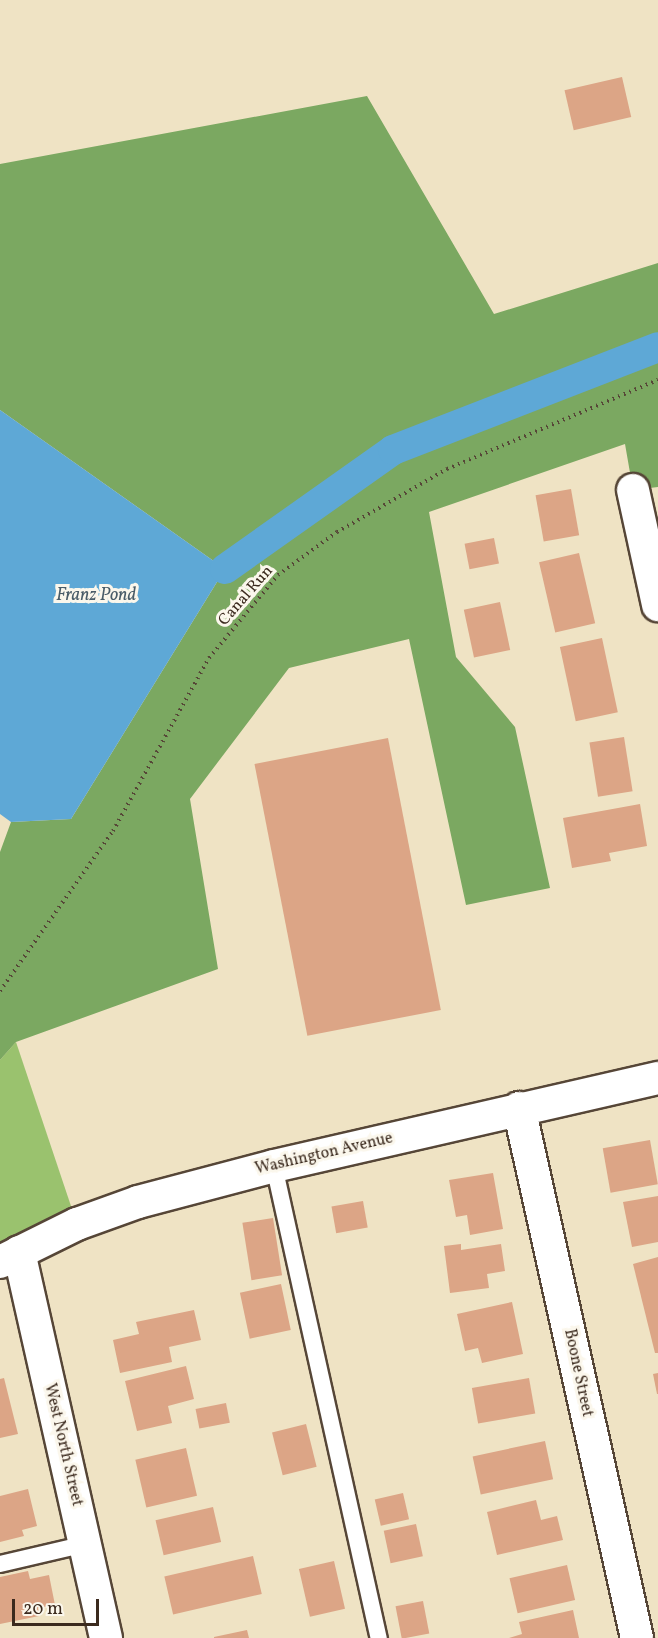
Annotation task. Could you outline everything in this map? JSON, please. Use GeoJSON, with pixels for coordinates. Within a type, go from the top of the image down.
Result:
{"type":"FeatureCollection","features":[{"type":"Feature","properties":{"kind":"street"},"geometry":{"type":"LineString","coordinates":[[633,490],[658,605]]}},
{"type":"Feature","properties":{"kind":"street","name":"Washington Avenue"},"geometry":{"type":"LineString","coordinates":[[9,1257],[77,1224],[138,1202],[274,1166],[519,1108],[658,1078]]}},
{"type":"Feature","properties":{"kind":"street","name":"Boone Street"},"geometry":{"type":"LineString","coordinates":[[519,1108],[637,1638]]}},
{"type":"Feature","properties":{"kind":"street","name":"West North Street"},"geometry":{"type":"LineString","coordinates":[[9,1257],[86,1544],[106,1638]]}},
{"type":"Feature","properties":{"kind":"lane"},"geometry":{"type":"LineString","coordinates":[[274,1166],[379,1638]]}},
{"type":"Feature","properties":{"kind":"lane"},"geometry":{"type":"LineString","coordinates":[[0,1564],[86,1544]]}},
{"type":"Feature","properties":{"kind":"path","name":"Canal Run"},"geometry":{"type":"LineString","coordinates":[[0,991],[113,831],[209,658],[278,575],[337,532],[447,470],[658,380]]}},
{"type":"Feature","properties":{"kind":"green space"},"geometry":{"type":"Polygon","coordinates":[[[367,96],[494,314],[658,263],[658,487],[633,490],[625,444],[429,512],[456,657],[515,727],[550,888],[466,905],[409,639],[289,668],[190,799],[218,969],[16,1042],[0,1060],[0,852],[11,822],[71,819],[225,569],[0,410],[0,164],[367,96]]]}},
{"type":"Feature","properties":{"kind":"green space"},"geometry":{"type":"Polygon","coordinates":[[[16,1042],[77,1224],[0,1262],[0,1060],[16,1042]]]}},
{"type":"Feature","properties":{"kind":"water","name":"Franz Pond"},"geometry":{"type":"Polygon","coordinates":[[[0,410],[225,569],[71,819],[11,822],[0,814],[0,410]]]}},
{"type":"Feature","properties":{"kind":"building"},"geometry":{"type":"Polygon","coordinates":[[[622,77],[631,117],[574,130],[565,90],[622,77]]]}},
{"type":"Feature","properties":{"kind":"building"},"geometry":{"type":"Polygon","coordinates":[[[571,489],[579,535],[544,542],[536,495],[571,489]]]}},
{"type":"Feature","properties":{"kind":"building"},"geometry":{"type":"Polygon","coordinates":[[[494,538],[499,564],[470,569],[465,544],[494,538]]]}},
{"type":"Feature","properties":{"kind":"building"},"geometry":{"type":"Polygon","coordinates":[[[579,553],[595,623],[555,632],[539,562],[579,553]]]}},
{"type":"Feature","properties":{"kind":"building"},"geometry":{"type":"Polygon","coordinates":[[[500,602],[510,650],[474,658],[464,610],[500,602]]]}},
{"type":"Feature","properties":{"kind":"building"},"geometry":{"type":"Polygon","coordinates":[[[602,638],[618,712],[576,721],[560,647],[602,638]]]}},
{"type":"Feature","properties":{"kind":"building"},"geometry":{"type":"Polygon","coordinates":[[[624,737],[633,791],[598,797],[589,742],[624,737]]]}},
{"type":"Feature","properties":{"kind":"building"},"geometry":{"type":"Polygon","coordinates":[[[388,738],[441,1010],[307,1036],[254,764],[388,738]]]}},
{"type":"Feature","properties":{"kind":"building"},"geometry":{"type":"Polygon","coordinates":[[[640,804],[647,846],[609,853],[611,861],[572,868],[563,818],[640,804]]]}},
{"type":"Feature","properties":{"kind":"building"},"geometry":{"type":"Polygon","coordinates":[[[650,1140],[658,1184],[611,1193],[603,1148],[650,1140]]]}},
{"type":"Feature","properties":{"kind":"building"},"geometry":{"type":"Polygon","coordinates":[[[493,1173],[503,1229],[470,1235],[467,1215],[456,1217],[449,1180],[493,1173]]]}},
{"type":"Feature","properties":{"kind":"building"},"geometry":{"type":"Polygon","coordinates":[[[658,1196],[658,1242],[632,1247],[623,1202],[658,1196]]]}},
{"type":"Feature","properties":{"kind":"building"},"geometry":{"type":"Polygon","coordinates":[[[363,1201],[368,1228],[336,1233],[331,1207],[363,1201]]]}},
{"type":"Feature","properties":{"kind":"building"},"geometry":{"type":"Polygon","coordinates":[[[273,1218],[282,1275],[251,1280],[242,1223],[273,1218]]]}},
{"type":"Feature","properties":{"kind":"building"},"geometry":{"type":"Polygon","coordinates":[[[461,1244],[461,1250],[501,1244],[505,1271],[487,1274],[489,1288],[450,1293],[444,1246],[461,1244]]]}},
{"type":"Feature","properties":{"kind":"building"},"geometry":{"type":"Polygon","coordinates":[[[658,1257],[658,1353],[655,1353],[633,1264],[658,1257]]]}},
{"type":"Feature","properties":{"kind":"building"},"geometry":{"type":"Polygon","coordinates":[[[281,1284],[291,1330],[250,1339],[240,1293],[281,1284]]]}},
{"type":"Feature","properties":{"kind":"building"},"geometry":{"type":"Polygon","coordinates":[[[512,1302],[523,1354],[482,1363],[478,1348],[465,1351],[457,1314],[512,1302]]]}},
{"type":"Feature","properties":{"kind":"building"},"geometry":{"type":"Polygon","coordinates":[[[194,1310],[201,1340],[169,1347],[172,1362],[120,1373],[113,1340],[139,1334],[136,1322],[194,1310]]]}},
{"type":"Feature","properties":{"kind":"building"},"geometry":{"type":"Polygon","coordinates":[[[186,1366],[194,1399],[168,1406],[172,1423],[137,1431],[125,1381],[186,1366]]]}},
{"type":"Feature","properties":{"kind":"building"},"geometry":{"type":"Polygon","coordinates":[[[658,1373],[658,1394],[657,1394],[653,1374],[658,1373]]]}},
{"type":"Feature","properties":{"kind":"building"},"geometry":{"type":"Polygon","coordinates":[[[4,1378],[18,1434],[0,1438],[0,1379],[4,1378]]]}},
{"type":"Feature","properties":{"kind":"building"},"geometry":{"type":"Polygon","coordinates":[[[529,1378],[535,1413],[478,1424],[472,1388],[529,1378]]]}},
{"type":"Feature","properties":{"kind":"building"},"geometry":{"type":"Polygon","coordinates":[[[226,1403],[230,1423],[199,1429],[196,1409],[226,1403]]]}},
{"type":"Feature","properties":{"kind":"building"},"geometry":{"type":"Polygon","coordinates":[[[306,1424],[317,1467],[283,1475],[272,1432],[306,1424]]]}},
{"type":"Feature","properties":{"kind":"building"},"geometry":{"type":"Polygon","coordinates":[[[545,1441],[553,1479],[481,1495],[473,1456],[545,1441]]]}},
{"type":"Feature","properties":{"kind":"building"},"geometry":{"type":"Polygon","coordinates":[[[186,1448],[197,1496],[146,1507],[135,1460],[186,1448]]]}},
{"type":"Feature","properties":{"kind":"building"},"geometry":{"type":"Polygon","coordinates":[[[28,1489],[37,1526],[22,1530],[24,1536],[0,1542],[0,1496],[28,1489]]]}},
{"type":"Feature","properties":{"kind":"building"},"geometry":{"type":"Polygon","coordinates":[[[403,1493],[409,1519],[381,1526],[375,1500],[403,1493]]]}},
{"type":"Feature","properties":{"kind":"building"},"geometry":{"type":"Polygon","coordinates":[[[536,1500],[541,1520],[557,1516],[563,1540],[497,1555],[487,1512],[536,1500]]]}},
{"type":"Feature","properties":{"kind":"building"},"geometry":{"type":"Polygon","coordinates":[[[213,1507],[221,1542],[164,1555],[156,1520],[213,1507]]]}},
{"type":"Feature","properties":{"kind":"building"},"geometry":{"type":"Polygon","coordinates":[[[416,1524],[423,1556],[391,1563],[384,1531],[416,1524]]]}},
{"type":"Feature","properties":{"kind":"building"},"geometry":{"type":"Polygon","coordinates":[[[253,1556],[262,1594],[173,1614],[164,1576],[253,1556]]]}},
{"type":"Feature","properties":{"kind":"building"},"geometry":{"type":"Polygon","coordinates":[[[334,1561],[345,1609],[310,1617],[299,1569],[334,1561]]]}},
{"type":"Feature","properties":{"kind":"building"},"geometry":{"type":"Polygon","coordinates":[[[567,1565],[575,1600],[518,1613],[510,1578],[567,1565]]]}},
{"type":"Feature","properties":{"kind":"building"},"geometry":{"type":"Polygon","coordinates":[[[28,1571],[30,1579],[49,1575],[55,1605],[38,1608],[39,1616],[0,1624],[0,1577],[28,1571]]]}},
{"type":"Feature","properties":{"kind":"building"},"geometry":{"type":"Polygon","coordinates":[[[423,1601],[429,1633],[402,1638],[396,1606],[423,1601]]]}},
{"type":"Feature","properties":{"kind":"building"},"geometry":{"type":"Polygon","coordinates":[[[573,1610],[579,1638],[509,1638],[522,1634],[519,1622],[573,1610]]]}},
{"type":"Feature","properties":{"kind":"building"},"geometry":{"type":"Polygon","coordinates":[[[247,1630],[249,1638],[214,1638],[214,1637],[247,1630]]]}},
{"type":"Feature","properties":{"kind":"waterway"},"geometry":{"type":"LineString","coordinates":[[225,569],[393,450],[658,347]]}}]}
